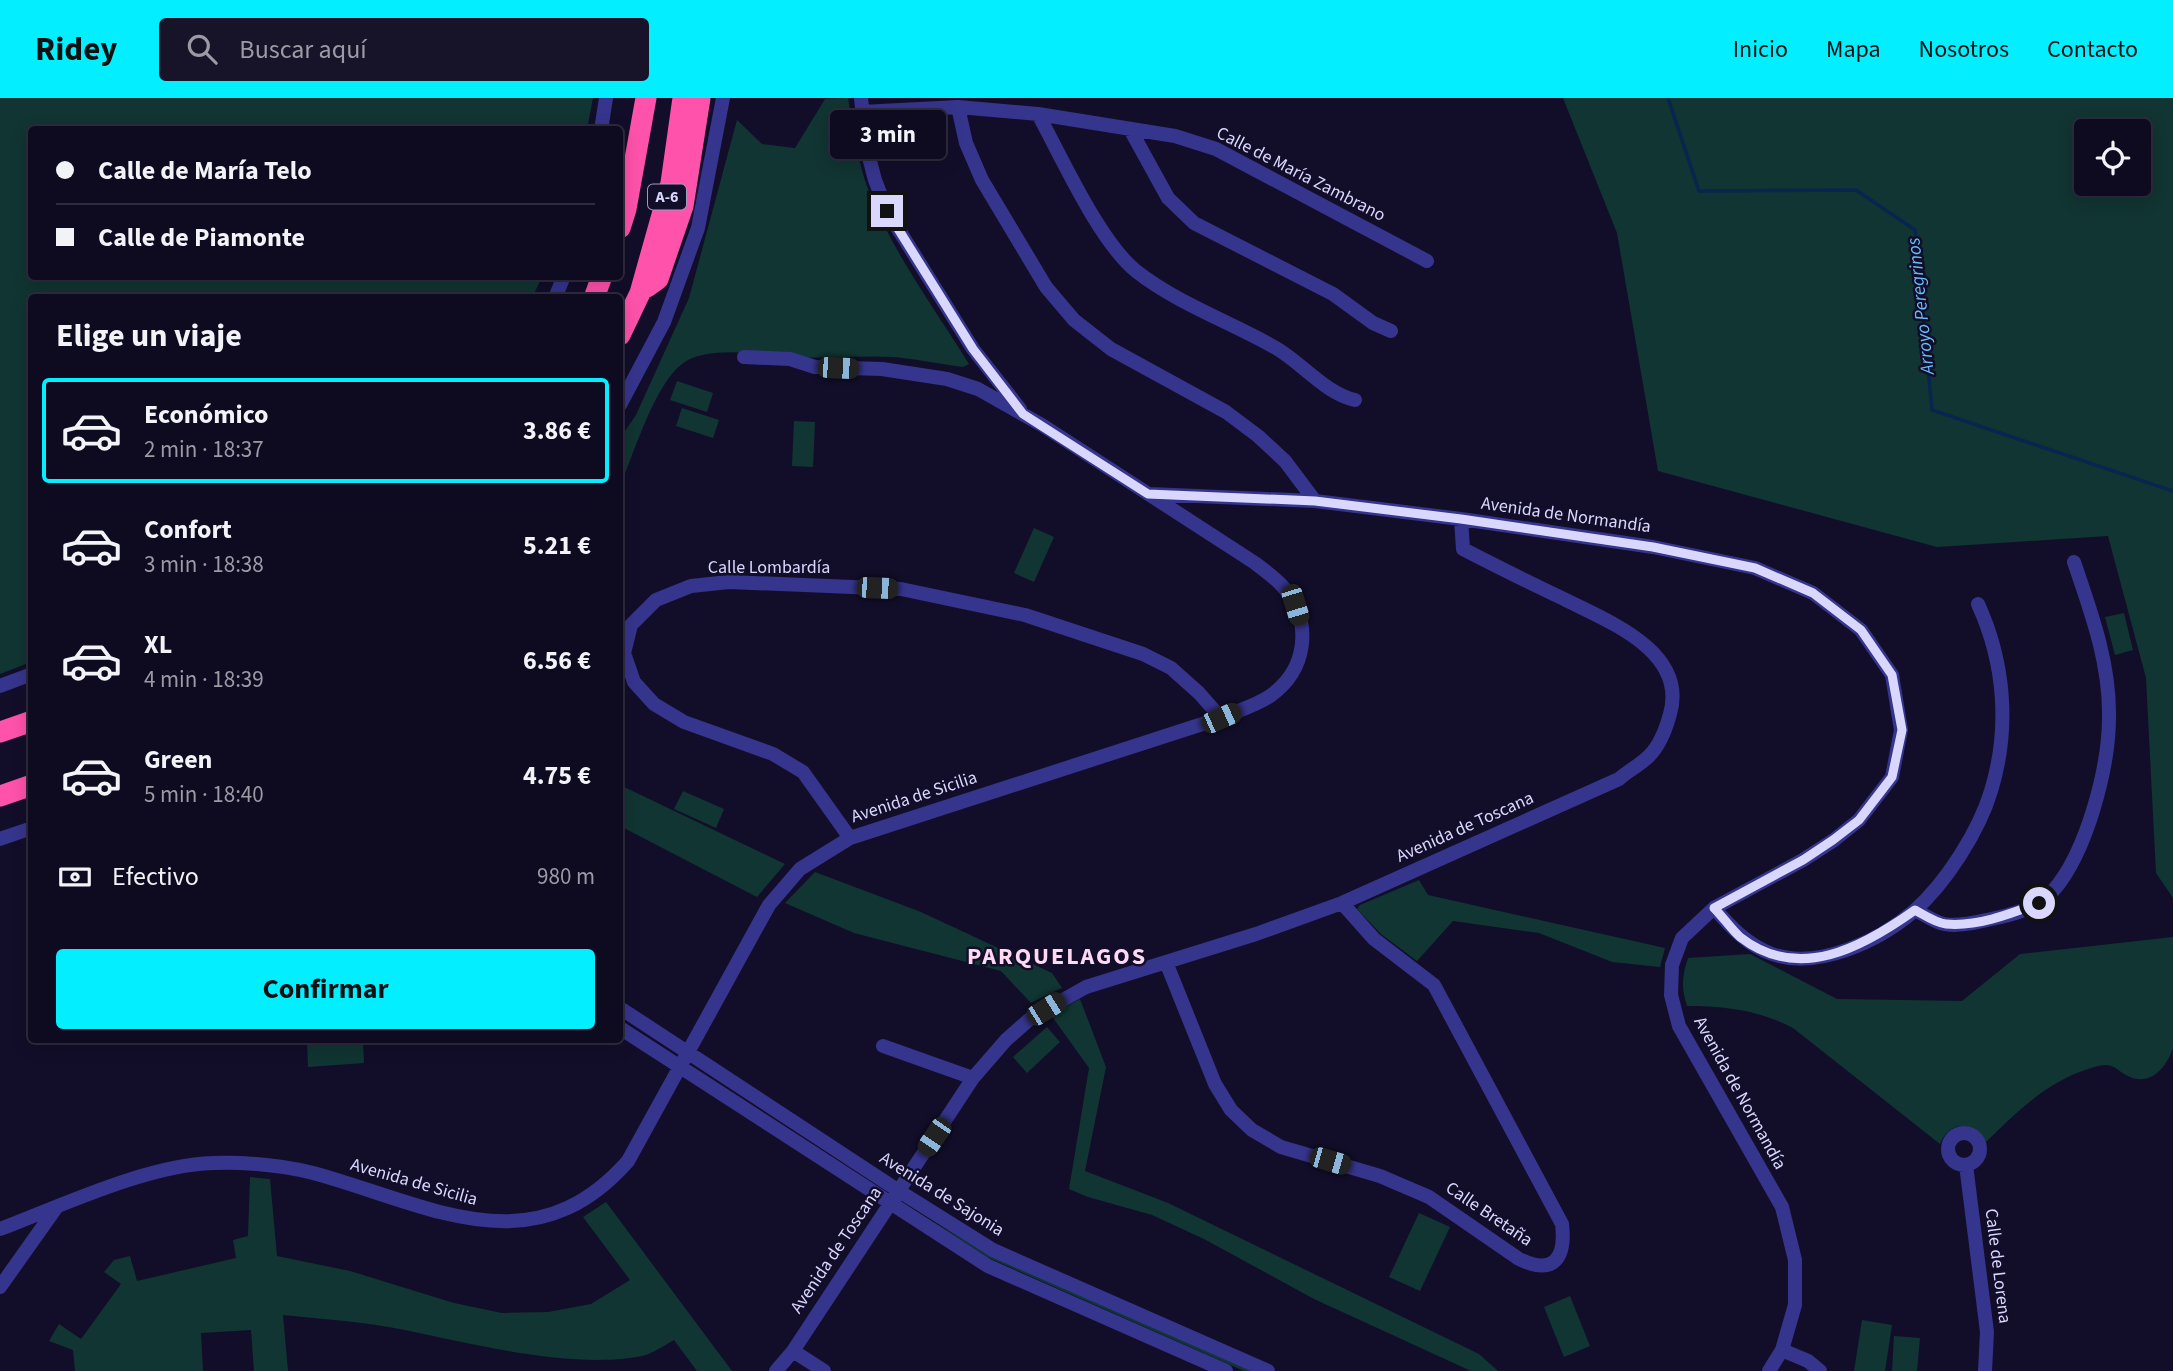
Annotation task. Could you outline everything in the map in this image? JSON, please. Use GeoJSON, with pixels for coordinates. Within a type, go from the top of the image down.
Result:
{"type":"FeatureCollection","features":[{"type":"Feature","properties":{"kind":"highway","name":"A-6"},"geometry":{"type":"LineString","coordinates":[[623,218],[646,98]]}},
{"type":"Feature","properties":{"kind":"highway","name":"A-6"},"geometry":{"type":"LineString","coordinates":[[623,329],[640,293],[671,183],[683,98]]}},
{"type":"Feature","properties":{"kind":"highway"},"geometry":{"type":"LineString","coordinates":[[640,293],[658,279],[683,205],[701,98]]}},
{"type":"Feature","properties":{"kind":"highway"},"geometry":{"type":"LineString","coordinates":[[0,732],[28,722]]}},
{"type":"Feature","properties":{"kind":"highway"},"geometry":{"type":"LineString","coordinates":[[0,796],[28,786]]}},
{"type":"Feature","properties":{"kind":"street"},"geometry":{"type":"LineString","coordinates":[[602,126],[606,98]]}},
{"type":"Feature","properties":{"kind":"street"},"geometry":{"type":"LineString","coordinates":[[623,399],[664,322],[698,228],[723,98]]}},
{"type":"Feature","properties":{"kind":"street"},"geometry":{"type":"LineString","coordinates":[[861,105],[866,146],[887,211],[973,349],[1023,414]]}},
{"type":"Feature","properties":{"kind":"street","name":"Calle de María Zambrano"},"geometry":{"type":"LineString","coordinates":[[861,105],[958,107],[1038,114],[1175,136],[1216,149],[1427,261]]}},
{"type":"Feature","properties":{"kind":"street"},"geometry":{"type":"LineString","coordinates":[[958,107],[966,143],[982,180],[1045,287],[1074,320],[1111,349],[1237,420],[1285,461],[1315,501]]}},
{"type":"Feature","properties":{"kind":"street"},"geometry":{"type":"LineString","coordinates":[[1038,114],[1093,215],[1133,269],[1155,285],[1278,349],[1340,396],[1355,400]]}},
{"type":"Feature","properties":{"kind":"street"},"geometry":{"type":"LineString","coordinates":[[1130,129],[1168,198],[1194,223],[1333,294],[1373,323],[1391,331]]}},
{"type":"Feature","properties":{"kind":"street"},"geometry":{"type":"LineString","coordinates":[[973,349],[978,389]]}},
{"type":"Feature","properties":{"kind":"street","name":"Avenida de Sicilia"},"geometry":{"type":"LineString","coordinates":[[0,1229],[153,1173],[186,1165],[238,1163],[271,1165],[312,1173],[448,1214],[484,1222],[522,1221],[555,1215],[586,1200],[610,1182],[628,1161],[769,905],[800,869],[850,838],[1221,718],[1269,696],[1289,678],[1301,654],[1303,630],[1295,605],[1283,587],[1255,563],[1023,414],[978,389],[947,379],[882,369],[816,367],[790,359],[744,357]]}},
{"type":"Feature","properties":{"kind":"street","name":"Avenida de Normandía"},"geometry":{"type":"LineString","coordinates":[[1148,494],[1315,501],[1653,547],[1755,568],[1813,593],[1861,630],[1892,675],[1902,730],[1892,777],[1859,820],[1833,840],[1803,860],[1714,908],[1682,938],[1672,965],[1671,995],[1679,1026],[1782,1207],[1795,1259],[1795,1305],[1782,1350],[1769,1371]]}},
{"type":"Feature","properties":{"kind":"street","name":"Avenida de Toscana"},"geometry":{"type":"LineString","coordinates":[[776,1371],[793,1351],[973,1078],[1031,1018],[1086,987],[1115,976],[1256,934],[1342,903],[1619,779],[1650,755],[1666,730],[1672,707],[1672,685],[1665,666],[1645,645],[1617,626],[1463,549],[1461,519]]}},
{"type":"Feature","properties":{"kind":"street"},"geometry":{"type":"LineString","coordinates":[[1915,910],[1944,924],[1971,923],[2005,916],[2039,903],[2053,892],[2077,853],[2091,818],[2103,774],[2109,716],[2104,660],[2095,621],[2074,562]]}},
{"type":"Feature","properties":{"kind":"street","name":"Calle Lombardía"},"geometry":{"type":"LineString","coordinates":[[850,838],[803,772],[773,754],[684,722],[654,704],[635,682],[624,653],[631,625],[656,600],[691,586],[729,582],[901,589],[1025,615],[1143,654],[1171,668],[1199,693],[1221,718]]}},
{"type":"Feature","properties":{"kind":"street"},"geometry":{"type":"LineString","coordinates":[[1714,908],[1740,937],[1772,954],[1800,959],[1830,956],[1856,946],[1915,910],[1943,878],[1974,833],[1991,792],[2001,747],[2003,706],[1998,662],[1978,604]]}},
{"type":"Feature","properties":{"kind":"street"},"geometry":{"type":"LineString","coordinates":[[0,686],[28,676]]}},
{"type":"Feature","properties":{"kind":"street"},"geometry":{"type":"LineString","coordinates":[[0,839],[28,829]]}},
{"type":"Feature","properties":{"kind":"street","name":"Calle Bretaña"},"geometry":{"type":"LineString","coordinates":[[1166,962],[1215,1084],[1231,1110],[1252,1130],[1281,1147],[1380,1176],[1429,1197],[1519,1259],[1533,1265],[1548,1266],[1559,1257],[1564,1243],[1562,1224],[1434,985],[1374,939],[1342,903]]}},
{"type":"Feature","properties":{"kind":"street","name":"Avenida de Sajonia"},"geometry":{"type":"LineString","coordinates":[[623,1010],[993,1250],[1268,1371]]}},
{"type":"Feature","properties":{"kind":"street","name":"Avenida de Sajonia"},"geometry":{"type":"LineString","coordinates":[[623,1030],[988,1266],[1226,1371]]}},
{"type":"Feature","properties":{"kind":"street"},"geometry":{"type":"LineString","coordinates":[[883,1046],[973,1078]]}},
{"type":"Feature","properties":{"kind":"street","name":"Calle de Lorena"},"geometry":{"type":"LineString","coordinates":[[1966,1165],[1987,1332],[1985,1371]]}},
{"type":"Feature","properties":{"kind":"street"},"geometry":{"type":"LineString","coordinates":[[0,1287],[56,1208]]}},
{"type":"Feature","properties":{"kind":"street"},"geometry":{"type":"LineString","coordinates":[[1782,1350],[1808,1361],[1820,1371]]}},
{"type":"Feature","properties":{"kind":"street"},"geometry":{"type":"LineString","coordinates":[[793,1351],[824,1371]]}},
{"type":"Feature","properties":{"kind":"green space"},"geometry":{"type":"Polygon","coordinates":[[[0,98],[593,98],[588,126],[28,126],[28,280],[541,280],[534,294],[28,294],[28,663],[0,674],[0,98]]]}},
{"type":"Feature","properties":{"kind":"green space"},"geometry":{"type":"Polygon","coordinates":[[[848,98],[862,169],[879,215],[902,259],[969,364],[963,367],[894,357],[809,357],[738,352],[706,354],[693,358],[682,364],[663,387],[623,479],[623,434],[636,415],[689,298],[737,120],[762,144],[795,148],[825,99],[848,98]]]}},
{"type":"Feature","properties":{"kind":"green space"},"geometry":{"type":"Polygon","coordinates":[[[1563,98],[2173,98],[2173,898],[2156,873],[2146,678],[2108,536],[1937,547],[1658,471],[1617,233],[1563,98]]]}},
{"type":"Feature","properties":{"kind":"green space"},"geometry":{"type":"Polygon","coordinates":[[[677,381],[713,393],[707,412],[670,400],[677,381]]]}},
{"type":"Feature","properties":{"kind":"green space"},"geometry":{"type":"Polygon","coordinates":[[[682,408],[719,420],[713,438],[676,426],[682,408]]]}},
{"type":"Feature","properties":{"kind":"green space"},"geometry":{"type":"Polygon","coordinates":[[[794,421],[815,422],[813,467],[792,466],[794,421]]]}},
{"type":"Feature","properties":{"kind":"green space"},"geometry":{"type":"Polygon","coordinates":[[[1034,528],[1054,537],[1034,582],[1014,573],[1034,528]]]}},
{"type":"Feature","properties":{"kind":"green space"},"geometry":{"type":"Polygon","coordinates":[[[2124,613],[2133,650],[2115,655],[2105,617],[2124,613]]]}},
{"type":"Feature","properties":{"kind":"green space"},"geometry":{"type":"Polygon","coordinates":[[[623,786],[785,864],[757,897],[623,828],[623,786]]]}},
{"type":"Feature","properties":{"kind":"green space"},"geometry":{"type":"Polygon","coordinates":[[[683,791],[724,809],[716,828],[674,809],[683,791]]]}},
{"type":"Feature","properties":{"kind":"green space"},"geometry":{"type":"Polygon","coordinates":[[[815,872],[921,912],[1052,973],[1062,988],[1031,1003],[1001,971],[854,933],[785,903],[815,872]]]}},
{"type":"Feature","properties":{"kind":"green space"},"geometry":{"type":"Polygon","coordinates":[[[1419,880],[1428,895],[1665,948],[1660,967],[1612,962],[1539,933],[1453,921],[1417,961],[1381,934],[1357,909],[1360,905],[1419,880]]]}},
{"type":"Feature","properties":{"kind":"green space"},"geometry":{"type":"Polygon","coordinates":[[[2173,937],[2173,1048],[2158,1073],[2152,1077],[2138,1079],[2106,1065],[2070,1076],[2031,1100],[1986,1142],[1975,1130],[1962,1126],[1949,1131],[1940,1144],[1793,1028],[1741,1010],[1687,1006],[1683,988],[1688,958],[1750,954],[1837,999],[1962,1001],[2020,954],[2173,937]]]}},
{"type":"Feature","properties":{"kind":"green space"},"geometry":{"type":"Polygon","coordinates":[[[1080,999],[1106,1067],[1085,1171],[1168,1203],[1479,1354],[1498,1371],[1471,1371],[1314,1299],[1204,1239],[1152,1215],[1069,1189],[1089,1068],[1051,1015],[1080,999]]]}},
{"type":"Feature","properties":{"kind":"green space"},"geometry":{"type":"Polygon","coordinates":[[[1047,1027],[1060,1042],[1027,1073],[1013,1057],[1047,1027]]]}},
{"type":"Feature","properties":{"kind":"green space"},"geometry":{"type":"Polygon","coordinates":[[[307,1043],[363,1043],[364,1063],[308,1067],[307,1043]]]}},
{"type":"Feature","properties":{"kind":"green space"},"geometry":{"type":"Polygon","coordinates":[[[250,1177],[270,1179],[277,1256],[350,1271],[454,1303],[502,1313],[548,1312],[591,1304],[630,1280],[583,1217],[606,1202],[732,1371],[697,1371],[674,1340],[646,1355],[590,1360],[558,1358],[375,1325],[283,1315],[288,1371],[254,1371],[251,1330],[201,1333],[203,1371],[75,1371],[73,1350],[49,1341],[59,1324],[81,1339],[121,1284],[104,1272],[114,1260],[130,1256],[137,1281],[236,1258],[233,1240],[248,1236],[250,1177]]]}},
{"type":"Feature","properties":{"kind":"green space"},"geometry":{"type":"Polygon","coordinates":[[[908,1207],[991,1256],[1251,1371],[1244,1371],[989,1258],[908,1207]]]}},
{"type":"Feature","properties":{"kind":"green space"},"geometry":{"type":"Polygon","coordinates":[[[1419,1213],[1450,1227],[1420,1291],[1389,1277],[1419,1213]]]}},
{"type":"Feature","properties":{"kind":"green space"},"geometry":{"type":"Polygon","coordinates":[[[1570,1296],[1590,1346],[1564,1357],[1544,1307],[1570,1296]]]}},
{"type":"Feature","properties":{"kind":"green space"},"geometry":{"type":"Polygon","coordinates":[[[1862,1320],[1892,1325],[1885,1371],[1854,1371],[1862,1320]]]}},
{"type":"Feature","properties":{"kind":"green space"},"geometry":{"type":"Polygon","coordinates":[[[1894,1336],[1920,1338],[1917,1371],[1892,1371],[1894,1336]]]}},
{"type":"Feature","properties":{"kind":"waterway","name":"Arroyo Peregrinos"},"geometry":{"type":"LineString","coordinates":[[1668,98],[1699,191],[1856,190],[1915,230],[1932,410],[2173,491]]}},
{"type":"Feature","properties":{"kind":"district","name":"PARQUELAGOS"},"geometry":{"type":"Point","coordinates":[1057,956]}},
{"type":"Feature","properties":{"kind":"route"},"geometry":{"type":"LineString","coordinates":[[887,211],[973,349],[1023,414],[1148,494],[1315,501],[1653,547],[1755,568],[1813,593],[1861,630],[1892,675],[1902,730],[1892,777],[1859,820],[1833,840],[1803,860],[1714,908],[1740,937],[1772,954],[1800,959],[1830,956],[1856,946],[1915,910],[1944,924],[1971,923],[2005,916],[2039,903]]}}]}
